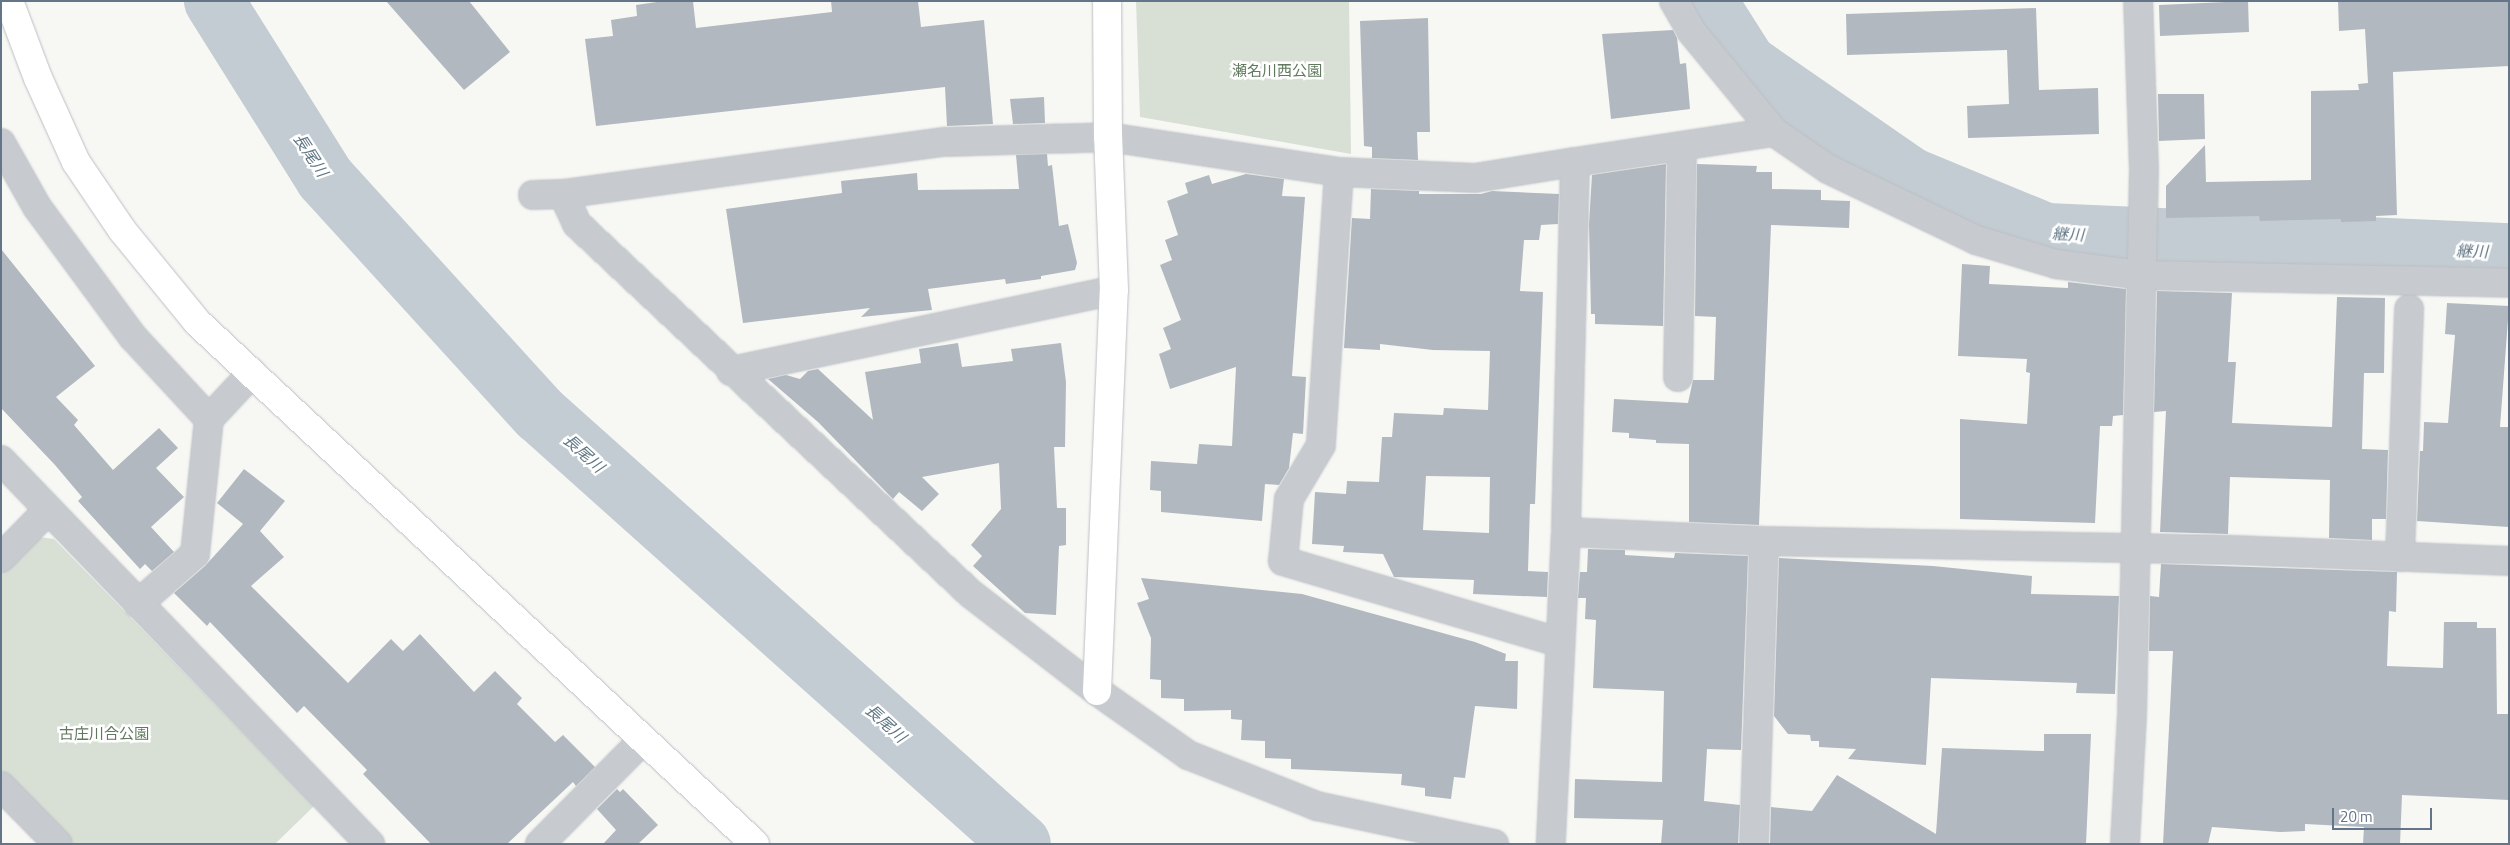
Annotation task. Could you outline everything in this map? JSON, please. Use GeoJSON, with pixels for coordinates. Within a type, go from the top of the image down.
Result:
{"type":"FeatureCollection","features":[{"type":"Feature","properties":{"kind":"street"},"geometry":{"type":"LineString","coordinates":[[9,1],[76,162],[122,230],[197,322],[755,844]]}},
{"type":"Feature","properties":{"kind":"street"},"geometry":{"type":"LineString","coordinates":[[1097,691],[1114,290],[1108,137],[1107,1]]}},
{"type":"Feature","properties":{"kind":"street"},"geometry":{"type":"LineString","coordinates":[[1674,1],[1691,31],[1774,132],[1828,169],[1976,240],[2056,264],[2141,275],[2509,284]]}},
{"type":"Feature","properties":{"kind":"street"},"geometry":{"type":"LineString","coordinates":[[2125,844],[2132,714],[2134,550],[2143,218],[2138,1]]}},
{"type":"Feature","properties":{"kind":"street"},"geometry":{"type":"LineString","coordinates":[[533,195],[563,194],[944,142],[1108,137],[1339,172],[1475,178],[1774,132]]}},
{"type":"Feature","properties":{"kind":"street"},"geometry":{"type":"LineString","coordinates":[[1,143],[37,207],[133,338],[209,419]]}},
{"type":"Feature","properties":{"kind":"street"},"geometry":{"type":"LineString","coordinates":[[1678,377],[1682,147]]}},
{"type":"Feature","properties":{"kind":"street"},"geometry":{"type":"LineString","coordinates":[[1551,844],[1559,642],[1566,532],[1575,162]]}},
{"type":"Feature","properties":{"kind":"street"},"geometry":{"type":"LineString","coordinates":[[1339,172],[1321,445],[1289,499],[1283,561],[1559,642]]}},
{"type":"Feature","properties":{"kind":"street"},"geometry":{"type":"LineString","coordinates":[[563,194],[577,224],[730,370],[971,594],[1097,691],[1188,755],[1317,806],[1494,844]]}},
{"type":"Feature","properties":{"kind":"street"},"geometry":{"type":"LineString","coordinates":[[730,370],[1114,290]]}},
{"type":"Feature","properties":{"kind":"street"},"geometry":{"type":"LineString","coordinates":[[2400,557],[2409,309]]}},
{"type":"Feature","properties":{"kind":"street"},"geometry":{"type":"LineString","coordinates":[[138,604],[195,554],[209,419],[252,373]]}},
{"type":"Feature","properties":{"kind":"street"},"geometry":{"type":"LineString","coordinates":[[1,460],[370,844]]}},
{"type":"Feature","properties":{"kind":"street"},"geometry":{"type":"LineString","coordinates":[[1,558],[48,510]]}},
{"type":"Feature","properties":{"kind":"street"},"geometry":{"type":"LineString","coordinates":[[1566,532],[1764,541],[2400,557],[2509,562]]}},
{"type":"Feature","properties":{"kind":"street"},"geometry":{"type":"LineString","coordinates":[[1754,844],[1764,541]]}},
{"type":"Feature","properties":{"kind":"street"},"geometry":{"type":"LineString","coordinates":[[540,844],[643,740]]}},
{"type":"Feature","properties":{"kind":"street"},"geometry":{"type":"LineString","coordinates":[[1,786],[58,844]]}},
{"type":"Feature","properties":{"kind":"green space","name":"瀬名川西公園"},"geometry":{"type":"Polygon","coordinates":[[[1136,1],[1349,1],[1351,154],[1140,117],[1136,1]]]}},
{"type":"Feature","properties":{"kind":"green space","name":"古庄川合公園"},"geometry":{"type":"Polygon","coordinates":[[[40,537],[54,539],[314,806],[275,844],[73,844],[1,770],[1,574],[40,537]]]}},
{"type":"Feature","properties":{"kind":"building"},"geometry":{"type":"Polygon","coordinates":[[[386,1],[469,1],[510,52],[464,90],[386,1]]]}},
{"type":"Feature","properties":{"kind":"building"},"geometry":{"type":"Polygon","coordinates":[[[664,1],[693,1],[696,28],[832,12],[831,1],[918,1],[921,27],[984,20],[993,124],[947,126],[945,87],[596,126],[585,39],[613,36],[611,20],[637,16],[636,5],[664,1]]]}},
{"type":"Feature","properties":{"kind":"building"},"geometry":{"type":"Polygon","coordinates":[[[2248,1],[2249,32],[2160,36],[2159,5],[2248,1]]]}},
{"type":"Feature","properties":{"kind":"building"},"geometry":{"type":"Polygon","coordinates":[[[2338,1],[2509,1],[2509,66],[2393,72],[2397,215],[2376,216],[2376,221],[2341,222],[2341,219],[2260,221],[2259,216],[2166,218],[2166,186],[2205,145],[2206,182],[2311,180],[2311,91],[2359,90],[2358,84],[2368,83],[2365,29],[2339,31],[2338,1]]]}},
{"type":"Feature","properties":{"kind":"building"},"geometry":{"type":"Polygon","coordinates":[[[2036,8],[2039,90],[2098,88],[2099,134],[1968,138],[1967,106],[2009,104],[2007,50],[1847,55],[1846,14],[2036,8]]]}},
{"type":"Feature","properties":{"kind":"building"},"geometry":{"type":"Polygon","coordinates":[[[1428,18],[1430,132],[1417,132],[1418,160],[1372,158],[1372,147],[1364,146],[1360,21],[1428,18]]]}},
{"type":"Feature","properties":{"kind":"building"},"geometry":{"type":"Polygon","coordinates":[[[1673,30],[1677,38],[1680,64],[1686,63],[1690,109],[1611,119],[1602,34],[1673,30]]]}},
{"type":"Feature","properties":{"kind":"building"},"geometry":{"type":"Polygon","coordinates":[[[2158,94],[2204,94],[2205,139],[2159,141],[2158,94]]]}},
{"type":"Feature","properties":{"kind":"building"},"geometry":{"type":"Polygon","coordinates":[[[1044,97],[1045,123],[1013,124],[1010,99],[1044,97]]]}},
{"type":"Feature","properties":{"kind":"building"},"geometry":{"type":"Polygon","coordinates":[[[1047,154],[1048,166],[1052,165],[1059,226],[1068,224],[1077,263],[1075,270],[1041,276],[1041,279],[1006,284],[1005,279],[928,289],[932,310],[861,317],[870,308],[743,323],[726,209],[842,193],[841,181],[917,173],[918,190],[1019,189],[1016,155],[1047,154]]]}},
{"type":"Feature","properties":{"kind":"building"},"geometry":{"type":"Polygon","coordinates":[[[1666,164],[1663,326],[1595,324],[1595,314],[1591,314],[1589,224],[1592,175],[1666,164]]]}},
{"type":"Feature","properties":{"kind":"building"},"geometry":{"type":"Polygon","coordinates":[[[1697,164],[1757,166],[1756,172],[1772,172],[1772,189],[1821,190],[1821,200],[1850,201],[1849,228],[1771,225],[1759,525],[1689,522],[1689,444],[1656,443],[1656,440],[1629,438],[1629,433],[1612,432],[1614,399],[1688,403],[1693,380],[1714,380],[1716,317],[1695,316],[1697,164]]]}},
{"type":"Feature","properties":{"kind":"building"},"geometry":{"type":"Polygon","coordinates":[[[1246,174],[1284,179],[1282,196],[1305,197],[1292,376],[1306,377],[1303,434],[1293,433],[1289,468],[1279,485],[1265,484],[1262,521],[1161,512],[1161,491],[1150,490],[1151,461],[1197,464],[1199,444],[1232,446],[1236,367],[1170,389],[1159,354],[1171,349],[1163,328],[1181,320],[1160,265],[1172,260],[1165,240],[1178,235],[1167,201],[1188,193],[1185,183],[1209,175],[1212,184],[1246,174]]]}},
{"type":"Feature","properties":{"kind":"building"},"geometry":{"type":"Polygon","coordinates":[[[1371,189],[1419,191],[1419,194],[1481,194],[1492,191],[1559,194],[1558,224],[1541,225],[1539,240],[1524,240],[1520,291],[1543,292],[1535,504],[1530,504],[1528,571],[1548,572],[1547,597],[1473,594],[1474,580],[1394,577],[1383,554],[1343,552],[1344,546],[1312,544],[1315,492],[1346,494],[1347,481],[1379,482],[1382,437],[1392,437],[1394,413],[1443,415],[1444,408],[1488,410],[1490,351],[1433,350],[1380,344],[1380,350],[1344,348],[1352,218],[1370,219],[1371,189]],[[1426,476],[1423,530],[1489,533],[1490,477],[1426,476]]]}},
{"type":"Feature","properties":{"kind":"building"},"geometry":{"type":"Polygon","coordinates":[[[1,249],[95,366],[56,397],[78,420],[74,425],[113,470],[159,428],[178,448],[156,468],[184,497],[151,527],[174,552],[152,571],[145,564],[140,569],[78,501],[82,497],[55,465],[1,408],[1,249]]]}},
{"type":"Feature","properties":{"kind":"building"},"geometry":{"type":"Polygon","coordinates":[[[1962,264],[1990,266],[1989,284],[2068,288],[2068,282],[2126,289],[2123,415],[2113,416],[2112,426],[2100,426],[2095,523],[1960,519],[1960,419],[2027,424],[2030,373],[2026,372],[2027,359],[1958,356],[1962,264]]]}},
{"type":"Feature","properties":{"kind":"building"},"geometry":{"type":"Polygon","coordinates":[[[2157,291],[2232,293],[2228,362],[2236,362],[2232,423],[2332,427],[2337,297],[2385,298],[2384,373],[2364,373],[2362,449],[2388,450],[2386,519],[2372,519],[2372,540],[2329,538],[2330,480],[2230,477],[2228,534],[2160,532],[2166,411],[2154,412],[2157,291]]]}},
{"type":"Feature","properties":{"kind":"building"},"geometry":{"type":"Polygon","coordinates":[[[2447,303],[2509,306],[2500,427],[2509,427],[2509,527],[2417,521],[2420,451],[2423,451],[2424,422],[2448,423],[2455,335],[2445,334],[2447,303]]]}},
{"type":"Feature","properties":{"kind":"building"},"geometry":{"type":"Polygon","coordinates":[[[958,343],[962,367],[1013,361],[1011,349],[1061,343],[1066,382],[1065,447],[1054,447],[1057,508],[1066,508],[1066,545],[1059,546],[1056,615],[1025,613],[973,566],[982,556],[971,545],[1001,509],[999,463],[922,477],[939,494],[922,511],[899,492],[893,499],[818,422],[768,379],[786,375],[800,379],[808,371],[818,369],[873,420],[865,372],[921,363],[919,349],[958,343]]]}},
{"type":"Feature","properties":{"kind":"building"},"geometry":{"type":"Polygon","coordinates":[[[244,469],[285,501],[260,531],[284,557],[251,586],[348,683],[391,639],[403,651],[420,634],[474,692],[495,671],[522,698],[517,704],[555,742],[563,735],[595,767],[576,786],[573,782],[507,844],[431,844],[363,774],[367,770],[304,706],[297,713],[210,622],[207,626],[174,593],[205,566],[243,524],[217,503],[244,469]]]}},
{"type":"Feature","properties":{"kind":"building"},"geometry":{"type":"Polygon","coordinates":[[[1588,549],[1625,550],[1625,555],[1674,558],[1675,553],[1748,556],[1741,750],[1707,749],[1704,801],[1740,805],[1738,844],[1661,844],[1663,820],[1574,818],[1575,779],[1662,782],[1664,691],[1593,688],[1596,620],[1585,619],[1586,598],[1578,598],[1580,572],[1587,572],[1588,549]]]}},
{"type":"Feature","properties":{"kind":"building"},"geometry":{"type":"Polygon","coordinates":[[[1779,558],[1933,566],[2032,576],[2031,594],[2119,596],[2115,694],[2076,693],[2077,683],[1931,678],[1926,765],[1848,759],[1856,749],[1819,747],[1819,741],[1811,741],[1810,735],[1788,734],[1774,716],[1779,558]]]}},
{"type":"Feature","properties":{"kind":"building"},"geometry":{"type":"Polygon","coordinates":[[[2161,564],[2397,572],[2396,612],[2389,611],[2387,666],[2443,668],[2444,622],[2477,622],[2477,628],[2496,628],[2497,714],[2509,714],[2509,800],[2402,795],[2400,844],[2363,844],[2364,827],[2305,824],[2305,831],[2280,832],[2212,827],[2208,844],[2163,844],[2173,651],[2149,651],[2150,596],[2159,597],[2161,564]]]}},
{"type":"Feature","properties":{"kind":"building"},"geometry":{"type":"Polygon","coordinates":[[[1141,578],[1302,594],[1475,642],[1506,654],[1505,661],[1518,661],[1517,709],[1475,706],[1465,778],[1454,777],[1451,799],[1425,796],[1425,788],[1401,785],[1402,774],[1291,769],[1291,759],[1265,758],[1265,741],[1241,740],[1242,720],[1231,719],[1231,710],[1184,711],[1184,699],[1161,698],[1161,680],[1150,679],[1151,638],[1137,603],[1149,599],[1141,578]]]}},
{"type":"Feature","properties":{"kind":"building"},"geometry":{"type":"Polygon","coordinates":[[[2044,734],[2091,734],[2086,844],[1770,844],[1771,807],[1812,811],[1837,775],[1936,834],[1942,748],[2044,751],[2044,734]]]}},
{"type":"Feature","properties":{"kind":"building"},"geometry":{"type":"Polygon","coordinates":[[[617,789],[620,792],[623,789],[658,825],[638,844],[603,844],[616,830],[597,809],[617,789]]]}},
{"type":"Feature","properties":{"kind":"waterway","name":"長尾川"},"geometry":{"type":"LineString","coordinates":[[214,1],[325,178],[540,414],[1021,844]]}},
{"type":"Feature","properties":{"kind":"waterway","name":"継川"},"geometry":{"type":"LineString","coordinates":[[1707,1],[1747,64],[1910,177],[2046,233],[2509,253]]}}]}
